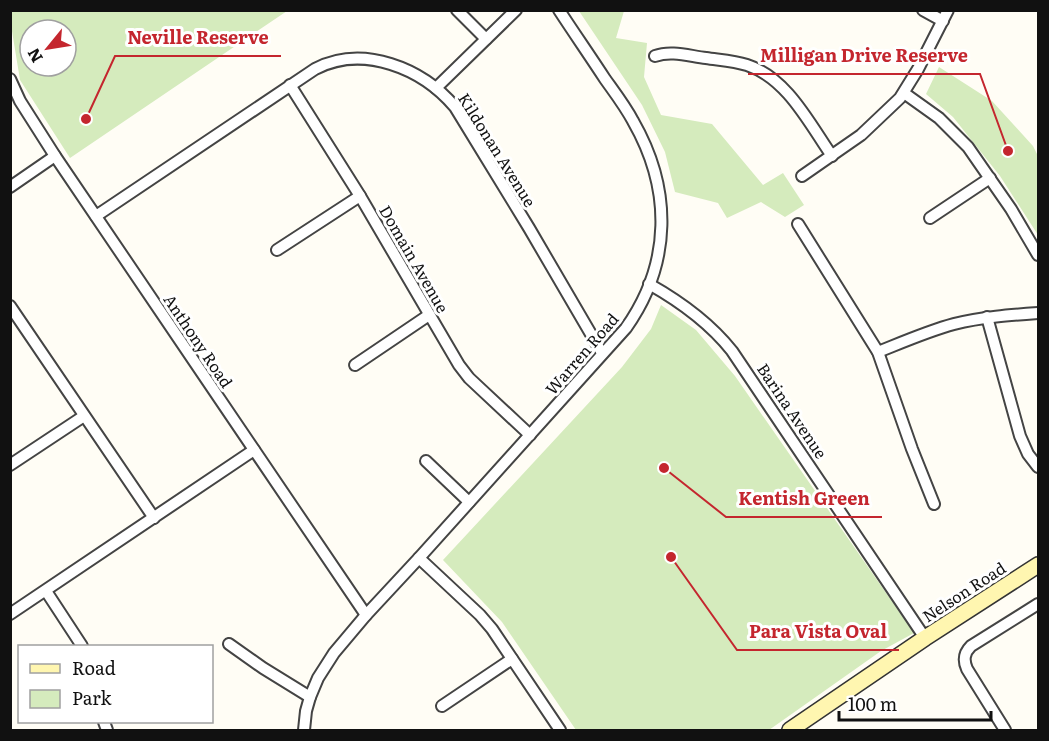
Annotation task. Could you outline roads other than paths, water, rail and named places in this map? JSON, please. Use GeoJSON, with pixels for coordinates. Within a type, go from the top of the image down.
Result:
{"type":"FeatureCollection","features":[{"type":"Feature","properties":{"kind":"main road","name":"Nelson Road"},"geometry":{"type":"LineString","coordinates":[[790,730],[925,638],[1038,565]]}},
{"type":"Feature","properties":{"kind":"street"},"geometry":{"type":"LineString","coordinates":[[457,10],[486,39]]}},
{"type":"Feature","properties":{"kind":"street"},"geometry":{"type":"LineString","coordinates":[[436,88],[516,10]]}},
{"type":"Feature","properties":{"kind":"street","name":"Warren Road"},"geometry":{"type":"LineString","coordinates":[[304,730],[310,697],[318,678],[334,653],[626,328],[649,284],[659,253],[662,234],[661,200],[654,170],[633,121],[559,10]]}},
{"type":"Feature","properties":{"kind":"street"},"geometry":{"type":"LineString","coordinates":[[802,176],[869,129],[904,93],[945,16],[923,10]]}},
{"type":"Feature","properties":{"kind":"street"},"geometry":{"type":"LineString","coordinates":[[655,56],[669,53],[729,61],[747,65],[764,73],[787,92],[832,156]]}},
{"type":"Feature","properties":{"kind":"street","name":"Kildonan Avenue"},"geometry":{"type":"LineString","coordinates":[[96,216],[315,69],[342,59],[360,58],[382,62],[420,77],[450,101],[464,120],[602,353]]}},
{"type":"Feature","properties":{"kind":"street","name":"Anthony Road"},"geometry":{"type":"LineString","coordinates":[[10,80],[55,156],[366,615]]}},
{"type":"Feature","properties":{"kind":"street","name":"Domain Avenue"},"geometry":{"type":"LineString","coordinates":[[290,85],[360,196],[464,372],[530,435]]}},
{"type":"Feature","properties":{"kind":"street"},"geometry":{"type":"LineString","coordinates":[[904,93],[939,118],[968,147],[1024,230],[1038,255]]}},
{"type":"Feature","properties":{"kind":"street"},"geometry":{"type":"LineString","coordinates":[[10,187],[55,156]]}},
{"type":"Feature","properties":{"kind":"street"},"geometry":{"type":"LineString","coordinates":[[930,218],[990,178]]}},
{"type":"Feature","properties":{"kind":"street"},"geometry":{"type":"LineString","coordinates":[[277,250],[360,196]]}},
{"type":"Feature","properties":{"kind":"street"},"geometry":{"type":"LineString","coordinates":[[798,224],[878,352],[934,504]]}},
{"type":"Feature","properties":{"kind":"street","name":"Barina Avenue"},"geometry":{"type":"LineString","coordinates":[[649,284],[706,322],[732,351],[925,638]]}},
{"type":"Feature","properties":{"kind":"street"},"geometry":{"type":"LineString","coordinates":[[10,306],[154,518]]}},
{"type":"Feature","properties":{"kind":"street"},"geometry":{"type":"LineString","coordinates":[[878,352],[941,328],[987,317],[1038,313]]}},
{"type":"Feature","properties":{"kind":"street"},"geometry":{"type":"LineString","coordinates":[[355,365],[429,315]]}},
{"type":"Feature","properties":{"kind":"street"},"geometry":{"type":"LineString","coordinates":[[987,317],[1020,436],[1028,454],[1038,467]]}},
{"type":"Feature","properties":{"kind":"street"},"geometry":{"type":"LineString","coordinates":[[10,465],[84,416]]}},
{"type":"Feature","properties":{"kind":"street"},"geometry":{"type":"LineString","coordinates":[[10,614],[254,450]]}},
{"type":"Feature","properties":{"kind":"street"},"geometry":{"type":"LineString","coordinates":[[426,461],[469,502]]}},
{"type":"Feature","properties":{"kind":"street"},"geometry":{"type":"LineString","coordinates":[[419,558],[492,629],[561,730]]}},
{"type":"Feature","properties":{"kind":"street"},"geometry":{"type":"LineString","coordinates":[[46,591],[81,645]]}},
{"type":"Feature","properties":{"kind":"street"},"geometry":{"type":"LineString","coordinates":[[1005,730],[967,669],[966,653],[976,643],[1038,604]]}},
{"type":"Feature","properties":{"kind":"street"},"geometry":{"type":"LineString","coordinates":[[229,644],[263,669],[310,697]]}},
{"type":"Feature","properties":{"kind":"street"},"geometry":{"type":"LineString","coordinates":[[442,706],[512,659]]}},
{"type":"Feature","properties":{"kind":"place","name":"Neville Reserve"},"geometry":{"type":"Point","coordinates":[86,119]}},
{"type":"Feature","properties":{"kind":"place","name":"Milligan Drive Reserve"},"geometry":{"type":"Point","coordinates":[1008,151]}},
{"type":"Feature","properties":{"kind":"place","name":"Kentish Green"},"geometry":{"type":"Point","coordinates":[664,468]}},
{"type":"Feature","properties":{"kind":"place","name":"Para Vista Oval"},"geometry":{"type":"Point","coordinates":[671,557]}}]}
